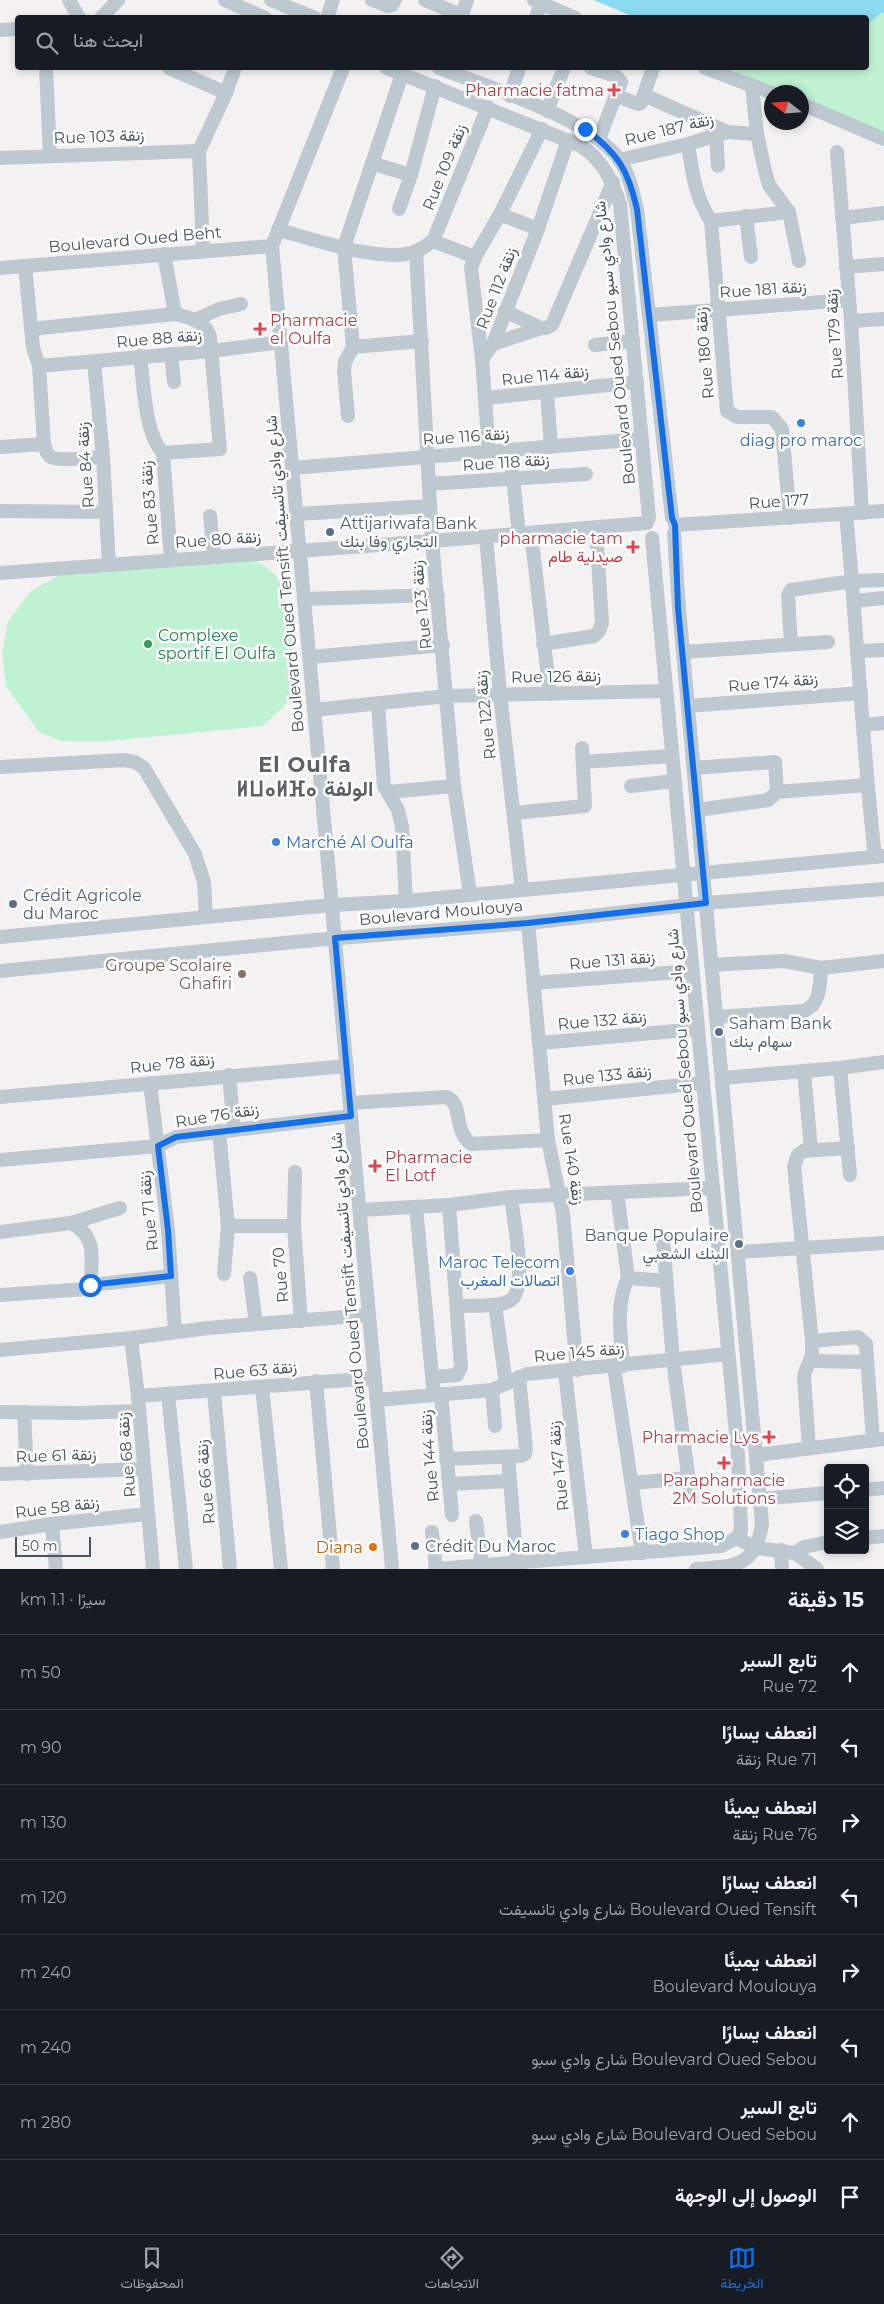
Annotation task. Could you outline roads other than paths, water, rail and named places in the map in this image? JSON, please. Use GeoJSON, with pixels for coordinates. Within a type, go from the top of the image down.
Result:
{"type":"FeatureCollection","features":[{"type":"Feature","properties":{"kind":"street"},"geometry":{"type":"LineString","coordinates":[[69,0],[77,15]]}},
{"type":"Feature","properties":{"kind":"street"},"geometry":{"type":"LineString","coordinates":[[104,15],[118,0]]}},
{"type":"Feature","properties":{"kind":"street"},"geometry":{"type":"LineString","coordinates":[[225,0],[255,15]]}},
{"type":"Feature","properties":{"kind":"street"},"geometry":{"type":"LineString","coordinates":[[271,0],[308,15]]}},
{"type":"Feature","properties":{"kind":"street"},"geometry":{"type":"LineString","coordinates":[[328,15],[334,0]]}},
{"type":"Feature","properties":{"kind":"street"},"geometry":{"type":"LineString","coordinates":[[372,0],[388,6],[392,5],[395,0]]}},
{"type":"Feature","properties":{"kind":"street"},"geometry":{"type":"LineString","coordinates":[[425,0],[459,15]]}},
{"type":"Feature","properties":{"kind":"street"},"geometry":{"type":"LineString","coordinates":[[461,15],[467,0]]}},
{"type":"Feature","properties":{"kind":"street"},"geometry":{"type":"LineString","coordinates":[[536,15],[538,1],[568,15]]}},
{"type":"Feature","properties":{"kind":"street"},"geometry":{"type":"LineString","coordinates":[[0,30],[15,29]]}},
{"type":"Feature","properties":{"kind":"street"},"geometry":{"type":"LineString","coordinates":[[46,70],[50,156]]}},
{"type":"Feature","properties":{"kind":"street"},"geometry":{"type":"LineString","coordinates":[[174,70],[226,93]]}},
{"type":"Feature","properties":{"kind":"street"},"geometry":{"type":"LineString","coordinates":[[203,250],[199,151],[226,93],[234,70]]}},
{"type":"Feature","properties":{"kind":"street","name":"Boulevard Oued Tensift شارع وادي تانسيفت"},"geometry":{"type":"LineString","coordinates":[[342,70],[272,246],[392,1569]]}},
{"type":"Feature","properties":{"kind":"street","name":"Boulevard Oued Sebou شارع وادي سبو"},"geometry":{"type":"LineString","coordinates":[[391,70],[542,128],[568,140],[592,153],[612,182],[620,204],[648,521]]}},
{"type":"Feature","properties":{"kind":"street"},"geometry":{"type":"LineString","coordinates":[[449,70],[547,111],[585,129],[599,139],[619,160],[631,186],[637,209],[674,525],[693,768],[762,1523],[756,1548],[750,1556],[735,1567],[696,1569]]}},
{"type":"Feature","properties":{"kind":"street"},"geometry":{"type":"LineString","coordinates":[[510,96],[518,70]]}},
{"type":"Feature","properties":{"kind":"street"},"geometry":{"type":"LineString","coordinates":[[547,111],[563,70]]}},
{"type":"Feature","properties":{"kind":"street"},"geometry":{"type":"LineString","coordinates":[[597,70],[620,78],[621,82],[618,96],[599,139]]}},
{"type":"Feature","properties":{"kind":"street"},"geometry":{"type":"LineString","coordinates":[[618,96],[640,104],[652,70]]}},
{"type":"Feature","properties":{"kind":"street"},"geometry":{"type":"LineString","coordinates":[[711,70],[764,90]]}},
{"type":"Feature","properties":{"kind":"street"},"geometry":{"type":"LineString","coordinates":[[348,416],[344,371],[353,347],[344,248],[374,164],[402,74]]}},
{"type":"Feature","properties":{"kind":"street"},"geometry":{"type":"LineString","coordinates":[[752,85],[756,134],[769,185],[789,212],[799,261]]}},
{"type":"Feature","properties":{"kind":"street"},"geometry":{"type":"LineString","coordinates":[[399,208],[411,176],[435,86]]}},
{"type":"Feature","properties":{"kind":"street"},"geometry":{"type":"LineString","coordinates":[[644,95],[722,134],[756,134]]}},
{"type":"Feature","properties":{"kind":"street","name":"Rue 109 زنقة"},"geometry":{"type":"LineString","coordinates":[[433,241],[488,107]]}},
{"type":"Feature","properties":{"kind":"street"},"geometry":{"type":"LineString","coordinates":[[809,107],[884,139]]}},
{"type":"Feature","properties":{"kind":"street"},"geometry":{"type":"LineString","coordinates":[[489,452],[486,398],[471,272],[475,257],[500,214],[542,128]]}},
{"type":"Feature","properties":{"kind":"street"},"geometry":{"type":"LineString","coordinates":[[718,166],[722,134]]}},
{"type":"Feature","properties":{"kind":"street","name":"Rue 187 زنقة"},"geometry":{"type":"LineString","coordinates":[[619,160],[722,134]]}},
{"type":"Feature","properties":{"kind":"street","name":"Rue 112 زنقة"},"geometry":{"type":"LineString","coordinates":[[482,359],[493,344],[538,229],[568,140]]}},
{"type":"Feature","properties":{"kind":"street","name":"Rue 180 زنقة"},"geometry":{"type":"LineString","coordinates":[[688,144],[693,176],[702,207],[711,221],[727,411],[737,417],[772,417],[782,429],[790,518]]}},
{"type":"Feature","properties":{"kind":"street","name":"Rue 103 زنقة"},"geometry":{"type":"LineString","coordinates":[[0,158],[199,151]]}},
{"type":"Feature","properties":{"kind":"street","name":"Rue 179 زنقة"},"geometry":{"type":"LineString","coordinates":[[837,152],[852,321],[862,513]]}},
{"type":"Feature","properties":{"kind":"street"},"geometry":{"type":"LineString","coordinates":[[374,164],[411,176]]}},
{"type":"Feature","properties":{"kind":"street"},"geometry":{"type":"LineString","coordinates":[[493,344],[552,324],[612,182]]}},
{"type":"Feature","properties":{"kind":"street"},"geometry":{"type":"LineString","coordinates":[[711,221],[789,212]]}},
{"type":"Feature","properties":{"kind":"street"},"geometry":{"type":"LineString","coordinates":[[842,218],[884,213]]}},
{"type":"Feature","properties":{"kind":"street"},"geometry":{"type":"LineString","coordinates":[[500,214],[538,229]]}},
{"type":"Feature","properties":{"kind":"street"},"geometry":{"type":"LineString","coordinates":[[746,216],[751,258]]}},
{"type":"Feature","properties":{"kind":"street"},"geometry":{"type":"LineString","coordinates":[[278,230],[344,248],[390,254],[416,252],[433,241],[475,257]]}},
{"type":"Feature","properties":{"kind":"street","name":"Boulevard Oued Beht"},"geometry":{"type":"LineString","coordinates":[[0,268],[203,250],[272,246]]}},
{"type":"Feature","properties":{"kind":"street","name":"Rue 123 زنقة"},"geometry":{"type":"LineString","coordinates":[[416,252],[432,541],[443,645],[454,786],[470,894]]}},
{"type":"Feature","properties":{"kind":"street"},"geometry":{"type":"LineString","coordinates":[[164,254],[175,314]]}},
{"type":"Feature","properties":{"kind":"street"},"geometry":{"type":"LineString","coordinates":[[846,267],[884,264]]}},
{"type":"Feature","properties":{"kind":"street"},"geometry":{"type":"LineString","coordinates":[[25,266],[33,348],[39,366],[44,444],[47,453],[52,458],[103,457]]}},
{"type":"Feature","properties":{"kind":"street","name":"Rue 181 زنقة"},"geometry":{"type":"LineString","coordinates":[[649,315],[849,300]]}},
{"type":"Feature","properties":{"kind":"street"},"geometry":{"type":"LineString","coordinates":[[197,319],[219,309],[240,304]]}},
{"type":"Feature","properties":{"kind":"street"},"geometry":{"type":"LineString","coordinates":[[505,311],[543,328]]}},
{"type":"Feature","properties":{"kind":"street"},"geometry":{"type":"LineString","coordinates":[[31,329],[175,314],[197,319],[209,332],[220,449],[163,453]]}},
{"type":"Feature","properties":{"kind":"street"},"geometry":{"type":"LineString","coordinates":[[852,321],[884,319]]}},
{"type":"Feature","properties":{"kind":"street"},"geometry":{"type":"LineString","coordinates":[[353,347],[422,341]]}},
{"type":"Feature","properties":{"kind":"street"},"geometry":{"type":"LineString","coordinates":[[595,345],[633,341]]}},
{"type":"Feature","properties":{"kind":"street","name":"Rue 88 زنقة"},"geometry":{"type":"LineString","coordinates":[[39,366],[212,351],[281,342]]}},
{"type":"Feature","properties":{"kind":"street"},"geometry":{"type":"LineString","coordinates":[[171,354],[174,382]]}},
{"type":"Feature","properties":{"kind":"street","name":"Rue 83 زنقة"},"geometry":{"type":"LineString","coordinates":[[140,356],[150,427],[156,446],[163,453],[171,560]]}},
{"type":"Feature","properties":{"kind":"street","name":"Rue 84 زنقة"},"geometry":{"type":"LineString","coordinates":[[94,362],[103,457],[109,565]]}},
{"type":"Feature","properties":{"kind":"street","name":"Rue 114 زنقة"},"geometry":{"type":"LineString","coordinates":[[486,398],[637,382]]}},
{"type":"Feature","properties":{"kind":"street"},"geometry":{"type":"LineString","coordinates":[[547,393],[551,446]]}},
{"type":"Feature","properties":{"kind":"street","name":"Rue 116 زنقة"},"geometry":{"type":"LineString","coordinates":[[292,468],[642,439]]}},
{"type":"Feature","properties":{"kind":"street"},"geometry":{"type":"LineString","coordinates":[[0,447],[44,444]]}},
{"type":"Feature","properties":{"kind":"street"},"geometry":{"type":"LineString","coordinates":[[510,450],[513,478],[525,534],[550,694]]}},
{"type":"Feature","properties":{"kind":"street","name":"Rue 118 زنقة"},"geometry":{"type":"LineString","coordinates":[[429,484],[586,474]]}},
{"type":"Feature","properties":{"kind":"street"},"geometry":{"type":"LineString","coordinates":[[297,514],[430,506]]}},
{"type":"Feature","properties":{"kind":"street","name":"Rue 177"},"geometry":{"type":"LineString","coordinates":[[674,525],[884,511]]}},
{"type":"Feature","properties":{"kind":"street"},"geometry":{"type":"LineString","coordinates":[[0,512],[106,512]]}},
{"type":"Feature","properties":{"kind":"street"},"geometry":{"type":"LineString","coordinates":[[658,513],[664,513],[674,525],[671,537],[662,541],[652,538],[648,532],[648,521],[658,513]]}},
{"type":"Feature","properties":{"kind":"street"},"geometry":{"type":"LineString","coordinates":[[846,514],[867,785],[880,857]]}},
{"type":"Feature","properties":{"kind":"street"},"geometry":{"type":"LineString","coordinates":[[210,516],[214,556]]}},
{"type":"Feature","properties":{"kind":"street","name":"Rue 80 زنقة"},"geometry":{"type":"LineString","coordinates":[[0,574],[214,556],[525,534],[648,521]]}},
{"type":"Feature","properties":{"kind":"street"},"geometry":{"type":"LineString","coordinates":[[543,644],[594,636],[599,631],[602,623],[596,528]]}},
{"type":"Feature","properties":{"kind":"street","name":"Rue 122 زنقة"},"geometry":{"type":"LineString","coordinates":[[486,537],[500,694],[522,890]]}},
{"type":"Feature","properties":{"kind":"street","name":"Boulevard Oued Sebou شارع وادي سبو"},"geometry":{"type":"LineString","coordinates":[[652,538],[728,1354],[741,1521],[737,1538]]}},
{"type":"Feature","properties":{"kind":"street"},"geometry":{"type":"LineString","coordinates":[[791,644],[788,596],[791,590],[852,581],[884,580]]}},
{"type":"Feature","properties":{"kind":"street"},"geometry":{"type":"LineString","coordinates":[[304,599],[438,595]]}},
{"type":"Feature","properties":{"kind":"street"},"geometry":{"type":"LineString","coordinates":[[854,601],[884,598]]}},
{"type":"Feature","properties":{"kind":"street"},"geometry":{"type":"LineString","coordinates":[[683,652],[828,642]]}},
{"type":"Feature","properties":{"kind":"street"},"geometry":{"type":"LineString","coordinates":[[310,657],[443,645]]}},
{"type":"Feature","properties":{"kind":"street"},"geometry":{"type":"LineString","coordinates":[[857,651],[884,650]]}},
{"type":"Feature","properties":{"kind":"street","name":"Rue 126 زنقة"},"geometry":{"type":"LineString","coordinates":[[314,710],[378,705],[447,696],[666,691]]}},
{"type":"Feature","properties":{"kind":"street","name":"Rue 174 زنقة"},"geometry":{"type":"LineString","coordinates":[[688,706],[861,693]]}},
{"type":"Feature","properties":{"kind":"street"},"geometry":{"type":"LineString","coordinates":[[378,705],[384,786],[398,810],[402,827],[406,901]]}},
{"type":"Feature","properties":{"kind":"street"},"geometry":{"type":"LineString","coordinates":[[863,725],[884,722]]}},
{"type":"Feature","properties":{"kind":"street"},"geometry":{"type":"LineString","coordinates":[[514,813],[585,806],[582,755],[672,756]]}},
{"type":"Feature","properties":{"kind":"street"},"geometry":{"type":"LineString","coordinates":[[0,767],[124,760],[135,762],[144,768],[196,854],[204,882],[206,917]]}},
{"type":"Feature","properties":{"kind":"street"},"geometry":{"type":"LineString","coordinates":[[693,768],[775,762],[778,792]]}},
{"type":"Feature","properties":{"kind":"street"},"geometry":{"type":"LineString","coordinates":[[631,786],[674,781]]}},
{"type":"Feature","properties":{"kind":"street"},"geometry":{"type":"LineString","coordinates":[[697,810],[768,800],[778,792],[867,785]]}},
{"type":"Feature","properties":{"kind":"street"},"geometry":{"type":"LineString","coordinates":[[389,792],[454,786]]}},
{"type":"Feature","properties":{"kind":"street","name":"Boulevard Moulouya"},"geometry":{"type":"LineString","coordinates":[[0,938],[332,905],[406,901],[880,857]]}},
{"type":"Feature","properties":{"kind":"street","name":"Boulevard Moulouya"},"geometry":{"type":"LineString","coordinates":[[0,971],[335,938],[528,923],[706,903],[884,889]]}},
{"type":"Feature","properties":{"kind":"street","name":"Rue 140 زنقة"},"geometry":{"type":"LineString","coordinates":[[528,923],[548,1140],[554,1179],[559,1195],[571,1371]]}},
{"type":"Feature","properties":{"kind":"street"},"geometry":{"type":"LineString","coordinates":[[712,965],[784,961],[821,968],[884,961]]}},
{"type":"Feature","properties":{"kind":"street"},"geometry":{"type":"LineString","coordinates":[[716,1017],[810,1009],[819,993],[821,968]]}},
{"type":"Feature","properties":{"kind":"street","name":"Rue 131 زنقة"},"geometry":{"type":"LineString","coordinates":[[534,983],[692,971]]}},
{"type":"Feature","properties":{"kind":"street","name":"Rue 132 زنقة"},"geometry":{"type":"LineString","coordinates":[[540,1043],[698,1029]]}},
{"type":"Feature","properties":{"kind":"street"},"geometry":{"type":"LineString","coordinates":[[722,1078],[840,1068],[884,1062]]}},
{"type":"Feature","properties":{"kind":"street","name":"Rue 78 زنقة"},"geometry":{"type":"LineString","coordinates":[[0,1097],[228,1075],[347,1066]]}},
{"type":"Feature","properties":{"kind":"street"},"geometry":{"type":"LineString","coordinates":[[840,1068],[850,1175]]}},
{"type":"Feature","properties":{"kind":"street"},"geometry":{"type":"LineString","coordinates":[[804,1071],[811,1150]]}},
{"type":"Feature","properties":{"kind":"street"},"geometry":{"type":"LineString","coordinates":[[228,1075],[234,1129]]}},
{"type":"Feature","properties":{"kind":"street","name":"Rue 71 زنقة"},"geometry":{"type":"LineString","coordinates":[[150,1083],[168,1230],[175,1331]]}},
{"type":"Feature","properties":{"kind":"street","name":"Rue 133 زنقة"},"geometry":{"type":"LineString","coordinates":[[545,1099],[703,1083]]}},
{"type":"Feature","properties":{"kind":"street","name":"Rue 76 زنقة"},"geometry":{"type":"LineString","coordinates":[[0,1160],[158,1146],[176,1137],[446,1097],[455,1104],[461,1135],[471,1144],[548,1140]]}},
{"type":"Feature","properties":{"kind":"street"},"geometry":{"type":"LineString","coordinates":[[219,1131],[228,1226],[224,1274]]}},
{"type":"Feature","properties":{"kind":"street"},"geometry":{"type":"LineString","coordinates":[[809,1448],[804,1372],[812,1356],[812,1341],[794,1166],[798,1155],[803,1151],[848,1148]]}},
{"type":"Feature","properties":{"kind":"street","name":"Rue 70"},"geometry":{"type":"LineString","coordinates":[[295,1172],[294,1226],[301,1321]]}},
{"type":"Feature","properties":{"kind":"street"},"geometry":{"type":"LineString","coordinates":[[360,1210],[449,1205],[511,1197],[712,1188]]}},
{"type":"Feature","properties":{"kind":"street"},"geometry":{"type":"LineString","coordinates":[[617,1192],[628,1278],[620,1300],[618,1366],[642,1553]]}},
{"type":"Feature","properties":{"kind":"street"},"geometry":{"type":"LineString","coordinates":[[457,1306],[495,1305],[510,1301],[516,1294],[520,1276],[511,1197]]}},
{"type":"Feature","properties":{"kind":"street"},"geometry":{"type":"LineString","coordinates":[[433,1377],[457,1375],[460,1372],[449,1205]]}},
{"type":"Feature","properties":{"kind":"street","name":"Rue 144 زنقة"},"geometry":{"type":"LineString","coordinates":[[416,1207],[433,1377],[446,1459],[452,1515]]}},
{"type":"Feature","properties":{"kind":"street"},"geometry":{"type":"LineString","coordinates":[[0,1232],[71,1223],[120,1208]]}},
{"type":"Feature","properties":{"kind":"street"},"geometry":{"type":"LineString","coordinates":[[71,1223],[84,1231],[88,1238],[91,1249],[90,1285]]}},
{"type":"Feature","properties":{"kind":"street"},"geometry":{"type":"LineString","coordinates":[[228,1226],[294,1226]]}},
{"type":"Feature","properties":{"kind":"street"},"geometry":{"type":"LineString","coordinates":[[664,1240],[673,1360],[691,1497]]}},
{"type":"Feature","properties":{"kind":"street"},"geometry":{"type":"LineString","coordinates":[[738,1252],[884,1243]]}},
{"type":"Feature","properties":{"kind":"street"},"geometry":{"type":"LineString","coordinates":[[0,1295],[86,1289],[90,1285],[171,1276]]}},
{"type":"Feature","properties":{"kind":"street"},"geometry":{"type":"LineString","coordinates":[[250,1278],[256,1324]]}},
{"type":"Feature","properties":{"kind":"street"},"geometry":{"type":"LineString","coordinates":[[628,1278],[666,1281]]}},
{"type":"Feature","properties":{"kind":"street"},"geometry":{"type":"LineString","coordinates":[[495,1305],[506,1384]]}},
{"type":"Feature","properties":{"kind":"street"},"geometry":{"type":"LineString","coordinates":[[0,1350],[131,1338],[175,1331],[369,1316]]}},
{"type":"Feature","properties":{"kind":"street"},"geometry":{"type":"LineString","coordinates":[[756,1456],[879,1439],[866,1344],[858,1337],[812,1341]]}},
{"type":"Feature","properties":{"kind":"street","name":"Rue 68 زنقة"},"geometry":{"type":"LineString","coordinates":[[131,1338],[153,1569]]}},
{"type":"Feature","properties":{"kind":"street","name":"Rue 145 زنقة"},"geometry":{"type":"LineString","coordinates":[[377,1400],[492,1390],[519,1377],[728,1354]]}},
{"type":"Feature","properties":{"kind":"street"},"geometry":{"type":"LineString","coordinates":[[810,1361],[867,1362]]}},
{"type":"Feature","properties":{"kind":"street","name":"Rue 147 زنقة"},"geometry":{"type":"LineString","coordinates":[[571,1371],[586,1557]]}},
{"type":"Feature","properties":{"kind":"street"},"geometry":{"type":"LineString","coordinates":[[446,1459],[508,1457],[525,1454],[519,1377]]}},
{"type":"Feature","properties":{"kind":"street","name":"Rue 63 زنقة"},"geometry":{"type":"LineString","coordinates":[[138,1396],[214,1392],[316,1381],[375,1378]]}},
{"type":"Feature","properties":{"kind":"street"},"geometry":{"type":"LineString","coordinates":[[316,1381],[333,1569]]}},
{"type":"Feature","properties":{"kind":"street"},"geometry":{"type":"LineString","coordinates":[[262,1387],[281,1569]]}},
{"type":"Feature","properties":{"kind":"street"},"geometry":{"type":"LineString","coordinates":[[492,1390],[495,1426]]}},
{"type":"Feature","properties":{"kind":"street","name":"Rue 66 زنقة"},"geometry":{"type":"LineString","coordinates":[[214,1392],[230,1569]]}},
{"type":"Feature","properties":{"kind":"street"},"geometry":{"type":"LineString","coordinates":[[168,1394],[186,1569]]}},
{"type":"Feature","properties":{"kind":"street"},"geometry":{"type":"LineString","coordinates":[[0,1412],[76,1414],[139,1411]]}},
{"type":"Feature","properties":{"kind":"street"},"geometry":{"type":"LineString","coordinates":[[24,1412],[28,1474]]}},
{"type":"Feature","properties":{"kind":"street"},"geometry":{"type":"LineString","coordinates":[[508,1457],[517,1564]]}},
{"type":"Feature","properties":{"kind":"street","name":"Rue 61 زنقة"},"geometry":{"type":"LineString","coordinates":[[0,1474],[144,1468]]}},
{"type":"Feature","properties":{"kind":"street"},"geometry":{"type":"LineString","coordinates":[[633,1484],[688,1478]]}},
{"type":"Feature","properties":{"kind":"street"},"geometry":{"type":"LineString","coordinates":[[449,1484],[510,1481]]}},
{"type":"Feature","properties":{"kind":"street"},"geometry":{"type":"LineString","coordinates":[[869,1490],[884,1488]]}},
{"type":"Feature","properties":{"kind":"street"},"geometry":{"type":"LineString","coordinates":[[760,1499],[824,1493]]}},
{"type":"Feature","properties":{"kind":"street","name":"Rue 58 زنقة"},"geometry":{"type":"LineString","coordinates":[[0,1532],[52,1524],[148,1514]]}},
{"type":"Feature","properties":{"kind":"street"},"geometry":{"type":"LineString","coordinates":[[476,1521],[482,1566]]}},
{"type":"Feature","properties":{"kind":"street"},"geometry":{"type":"LineString","coordinates":[[52,1524],[56,1569]]}},
{"type":"Feature","properties":{"kind":"street"},"geometry":{"type":"LineString","coordinates":[[432,1532],[437,1569],[721,1546],[737,1538],[756,1548],[795,1553],[817,1569]]}},
{"type":"Feature","properties":{"kind":"street"},"geometry":{"type":"LineString","coordinates":[[869,1538],[884,1536]]}},
{"type":"Feature","properties":{"kind":"street"},"geometry":{"type":"LineString","coordinates":[[795,1553],[804,1547],[824,1543]]}},
{"type":"Feature","properties":{"kind":"street"},"geometry":{"type":"LineString","coordinates":[[781,1550],[782,1569]]}},
{"type":"Feature","properties":{"kind":"water"},"geometry":{"type":"Polygon","coordinates":[[[593,0],[884,0],[884,13],[881,13],[869,23],[869,15],[630,15],[593,0]]]}},
{"type":"Feature","properties":{"kind":"place","name":"Pharmacie fatma"},"geometry":{"type":"Point","coordinates":[614,90]}},
{"type":"Feature","properties":{"kind":"place","name":"Pharmacie el Oulfa"},"geometry":{"type":"Point","coordinates":[260,329]}},
{"type":"Feature","properties":{"kind":"place","name":"diag pro maroc"},"geometry":{"type":"Point","coordinates":[801,423]}},
{"type":"Feature","properties":{"kind":"place","name":"Attijariwafa Bank التجاري وفا بنك"},"geometry":{"type":"Point","coordinates":[330,532]}},
{"type":"Feature","properties":{"kind":"place","name":"pharmacie tam صيدلية طام"},"geometry":{"type":"Point","coordinates":[633,547]}},
{"type":"Feature","properties":{"kind":"place","name":"Complexe sportif El Oulfa"},"geometry":{"type":"Point","coordinates":[148,644]}},
{"type":"Feature","properties":{"kind":"place","name":"Marché Al Oulfa"},"geometry":{"type":"Point","coordinates":[276,842]}},
{"type":"Feature","properties":{"kind":"place","name":"Crédit Agricole du Maroc"},"geometry":{"type":"Point","coordinates":[13,904]}},
{"type":"Feature","properties":{"kind":"place","name":"Groupe Scolaire Ghafiri"},"geometry":{"type":"Point","coordinates":[242,974]}},
{"type":"Feature","properties":{"kind":"place","name":"Saham Bank سهام بنك"},"geometry":{"type":"Point","coordinates":[719,1032]}},
{"type":"Feature","properties":{"kind":"place","name":"Pharmacie El Lotf"},"geometry":{"type":"Point","coordinates":[375,1166]}},
{"type":"Feature","properties":{"kind":"place","name":"Banque Populaire البنك الشعبي"},"geometry":{"type":"Point","coordinates":[739,1244]}},
{"type":"Feature","properties":{"kind":"place","name":"Maroc Telecom اتصالات المغرب"},"geometry":{"type":"Point","coordinates":[570,1271]}},
{"type":"Feature","properties":{"kind":"place","name":"Pharmacie Lys"},"geometry":{"type":"Point","coordinates":[769,1437]}},
{"type":"Feature","properties":{"kind":"place","name":"Parapharmacie 2M Solutions"},"geometry":{"type":"Point","coordinates":[724,1463]}},
{"type":"Feature","properties":{"kind":"place","name":"Tiago Shop"},"geometry":{"type":"Point","coordinates":[625,1534]}},
{"type":"Feature","properties":{"kind":"place","name":"Crédit Du Maroc"},"geometry":{"type":"Point","coordinates":[415,1546]}},
{"type":"Feature","properties":{"kind":"place","name":"Diana"},"geometry":{"type":"Point","coordinates":[373,1547]}},
{"type":"Feature","properties":{"kind":"district","name":"El Oulfa ⵍⵡⴰⵍⴼⴰ الولفة"},"geometry":{"type":"Point","coordinates":[305,777]}}]}
